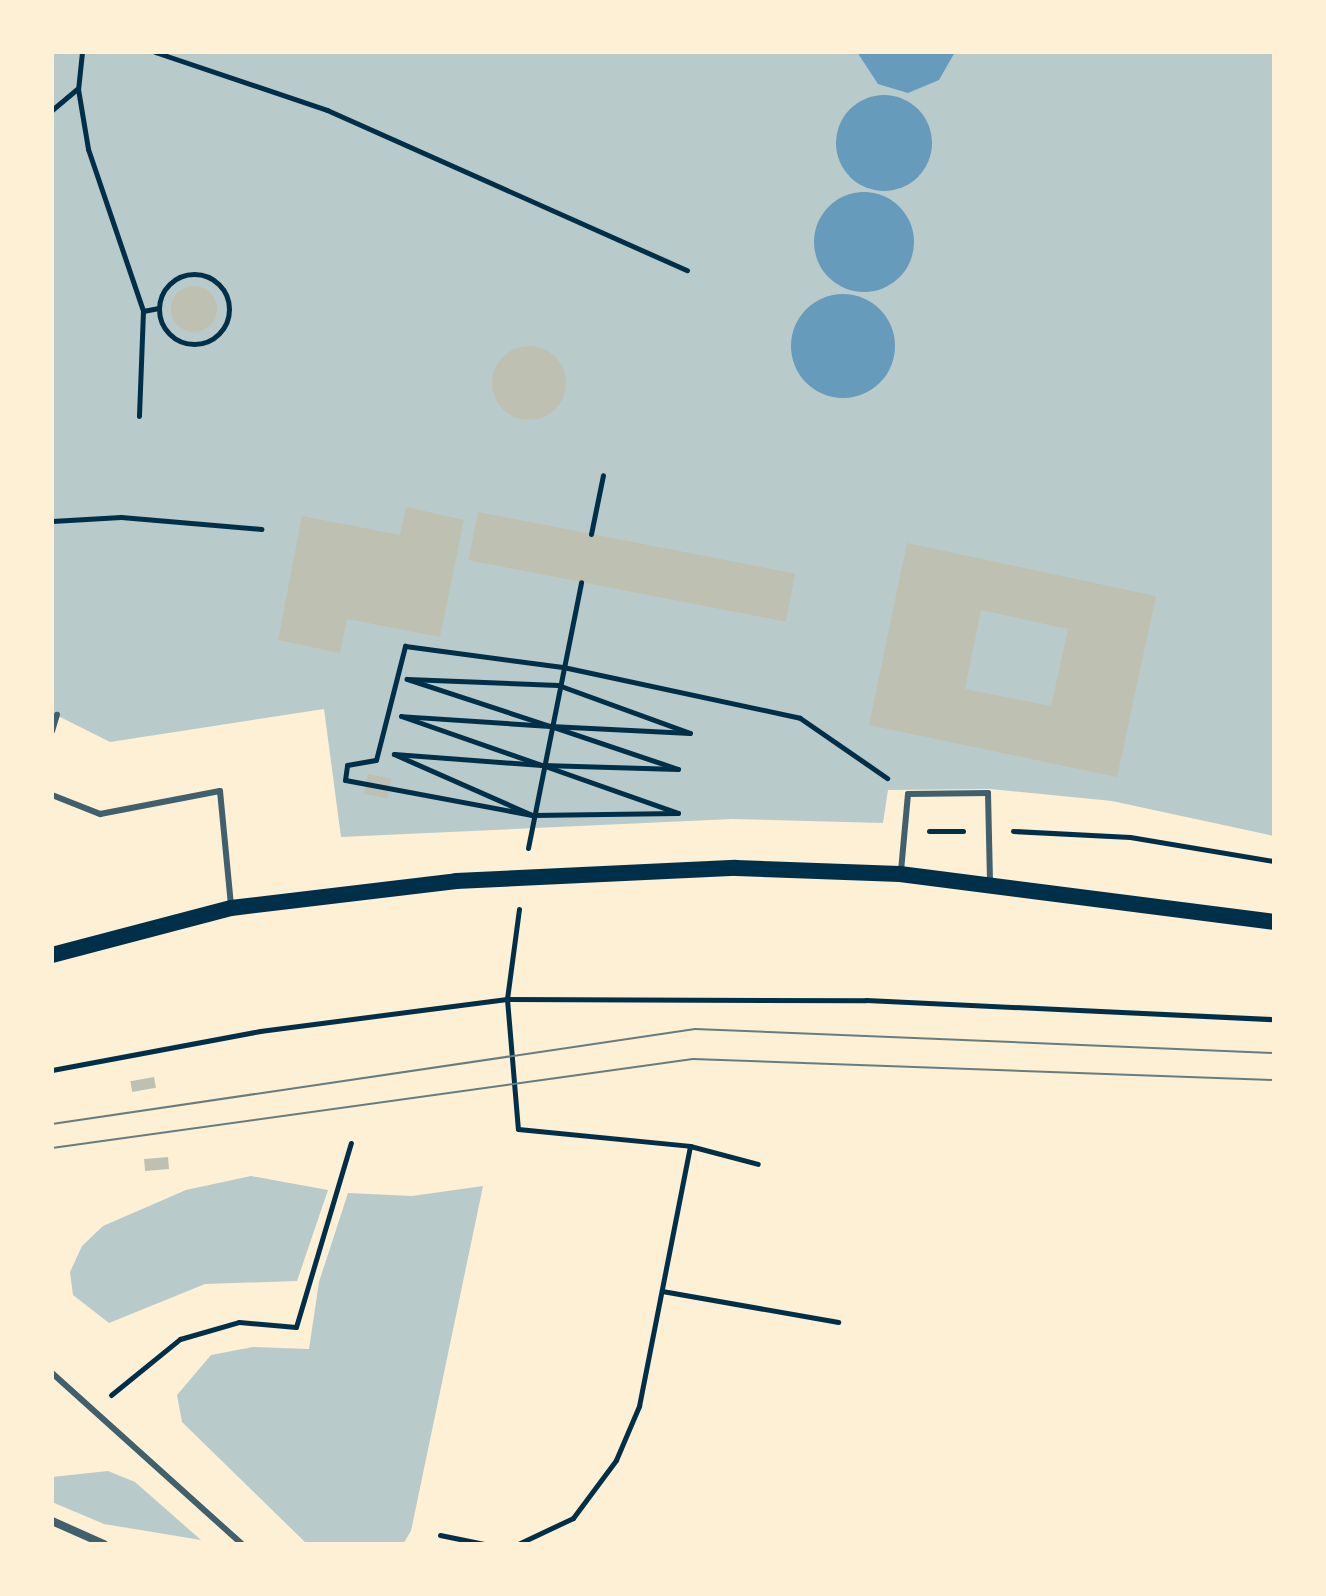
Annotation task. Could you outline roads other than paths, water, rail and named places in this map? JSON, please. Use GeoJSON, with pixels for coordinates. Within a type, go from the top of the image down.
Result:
{"type":"FeatureCollection","features":[{"type":"Feature","properties":{"kind":"main road"},"geometry":{"type":"LineString","coordinates":[[52,955],[231,908],[456,881],[736,868],[900,874],[1274,922]]}},
{"type":"Feature","properties":{"kind":"street"},"geometry":{"type":"LineString","coordinates":[[52,1521],[104,1544]]}},
{"type":"Feature","properties":{"kind":"lane"},"geometry":{"type":"LineString","coordinates":[[52,731],[57,715]]}},
{"type":"Feature","properties":{"kind":"lane"},"geometry":{"type":"LineString","coordinates":[[52,795],[100,814],[220,791],[231,908]]}},
{"type":"Feature","properties":{"kind":"lane"},"geometry":{"type":"LineString","coordinates":[[900,874],[908,794],[988,793],[993,830],[990,885]]}},
{"type":"Feature","properties":{"kind":"lane"},"geometry":{"type":"LineString","coordinates":[[52,1373],[242,1544]]}},
{"type":"Feature","properties":{"kind":"water"},"geometry":{"type":"Polygon","coordinates":[[[857,52],[955,52],[939,80],[908,93],[878,84],[857,52]]]}},
{"type":"Feature","properties":{"kind":"water"},"geometry":{"type":"Polygon","coordinates":[[[884,95],[902,99],[918,109],[928,125],[932,143],[928,161],[918,177],[902,187],[884,191],[866,187],[850,177],[840,161],[836,143],[840,125],[850,109],[866,99],[884,95]]]}},
{"type":"Feature","properties":{"kind":"water"},"geometry":{"type":"Polygon","coordinates":[[[864,192],[883,196],[899,207],[910,223],[914,242],[910,261],[899,277],[883,288],[864,292],[845,288],[829,277],[818,261],[814,242],[818,223],[829,207],[845,196],[864,192]]]}},
{"type":"Feature","properties":{"kind":"water"},"geometry":{"type":"Polygon","coordinates":[[[843,294],[863,298],[880,309],[891,326],[895,346],[891,366],[880,383],[863,394],[843,398],[823,394],[806,383],[795,366],[791,346],[795,326],[806,309],[823,298],[843,294]]]}},
{"type":"Feature","properties":{"kind":"tram line"},"geometry":{"type":"LineString","coordinates":[[52,1124],[695,1029],[1274,1053]]}},
{"type":"Feature","properties":{"kind":"tram line"},"geometry":{"type":"LineString","coordinates":[[52,1148],[693,1059],[1274,1080]]}}]}
